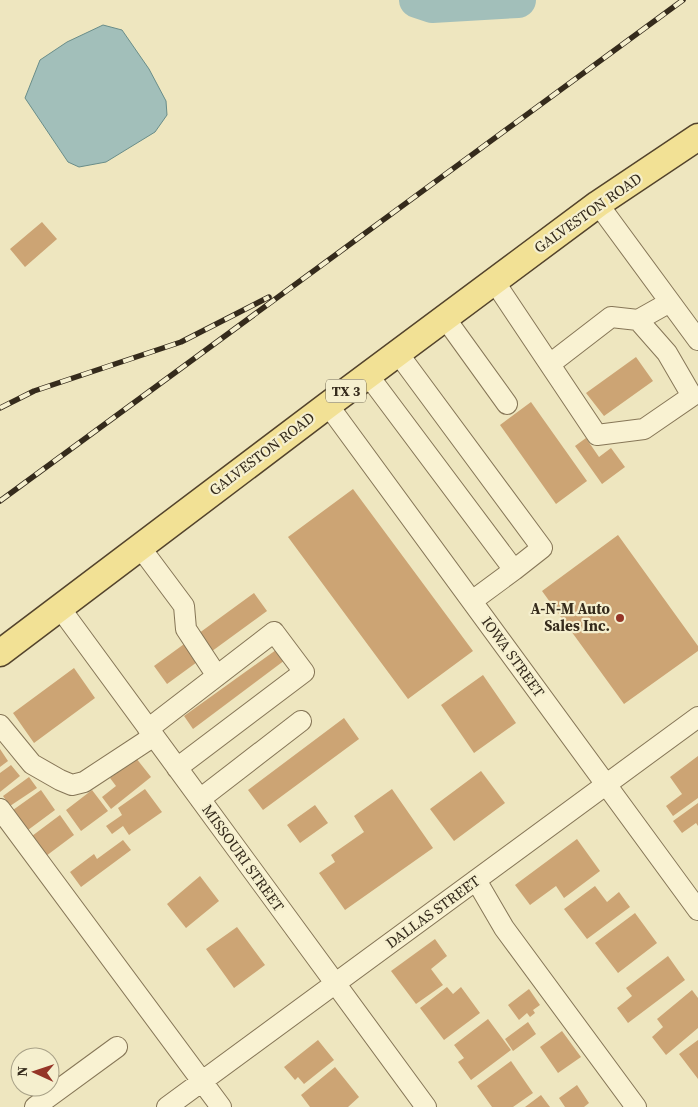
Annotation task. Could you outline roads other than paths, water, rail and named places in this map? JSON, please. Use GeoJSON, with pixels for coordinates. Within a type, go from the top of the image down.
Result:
{"type":"FeatureCollection","features":[{"type":"Feature","properties":{"kind":"main road","name":"GALVESTON ROAD"},"geometry":{"type":"LineString","coordinates":[[0,652],[397,352],[598,204],[698,137]]}},
{"type":"Feature","properties":{"kind":"street"},"geometry":{"type":"LineString","coordinates":[[598,204],[698,340]]}},
{"type":"Feature","properties":{"kind":"street"},"geometry":{"type":"LineString","coordinates":[[494,281],[597,435],[644,429],[692,396],[667,353],[638,320]]}},
{"type":"Feature","properties":{"kind":"street"},"geometry":{"type":"LineString","coordinates":[[550,364],[611,316],[638,320],[670,302]]}},
{"type":"Feature","properties":{"kind":"street"},"geometry":{"type":"LineString","coordinates":[[445,318],[507,404]]}},
{"type":"Feature","properties":{"kind":"street"},"geometry":{"type":"LineString","coordinates":[[397,352],[542,548],[472,601]]}},
{"type":"Feature","properties":{"kind":"street"},"geometry":{"type":"LineString","coordinates":[[368,375],[514,570]]}},
{"type":"Feature","properties":{"kind":"street","name":"IOWA STREET"},"geometry":{"type":"LineString","coordinates":[[328,404],[698,910]]}},
{"type":"Feature","properties":{"kind":"street"},"geometry":{"type":"LineString","coordinates":[[140,547],[184,606],[186,629],[217,676]]}},
{"type":"Feature","properties":{"kind":"street","name":"MISSOURI STREET"},"geometry":{"type":"LineString","coordinates":[[60,608],[426,1107]]}},
{"type":"Feature","properties":{"kind":"street"},"geometry":{"type":"LineString","coordinates":[[0,725],[32,764],[72,785],[84,782],[151,733],[217,676],[274,632],[304,672],[177,768]]}},
{"type":"Feature","properties":{"kind":"street","name":"DALLAS STREET"},"geometry":{"type":"LineString","coordinates":[[167,1107],[698,717]]}},
{"type":"Feature","properties":{"kind":"street"},"geometry":{"type":"LineString","coordinates":[[200,799],[301,721]]}},
{"type":"Feature","properties":{"kind":"street"},"geometry":{"type":"LineString","coordinates":[[0,809],[221,1107]]}},
{"type":"Feature","properties":{"kind":"street"},"geometry":{"type":"LineString","coordinates":[[476,880],[504,928],[636,1107]]}},
{"type":"Feature","properties":{"kind":"street"},"geometry":{"type":"LineString","coordinates":[[35,1107],[117,1047]]}},
{"type":"Feature","properties":{"kind":"water"},"geometry":{"type":"Polygon","coordinates":[[[103,25],[122,30],[149,69],[166,101],[167,115],[155,132],[106,162],[79,167],[68,162],[25,98],[40,60],[67,42],[103,25]]]}},
{"type":"Feature","properties":{"kind":"waterway"},"geometry":{"type":"LineString","coordinates":[[417,0],[432,5],[518,0]]}},
{"type":"Feature","properties":{"kind":"railway"},"geometry":{"type":"LineString","coordinates":[[0,501],[683,0]]}},
{"type":"Feature","properties":{"kind":"railway"},"geometry":{"type":"LineString","coordinates":[[0,408],[34,391],[181,342],[269,297]]}},
{"type":"Feature","properties":{"kind":"place","name":"A-N-M Auto Sales Inc."},"geometry":{"type":"Point","coordinates":[620,618]}}]}
